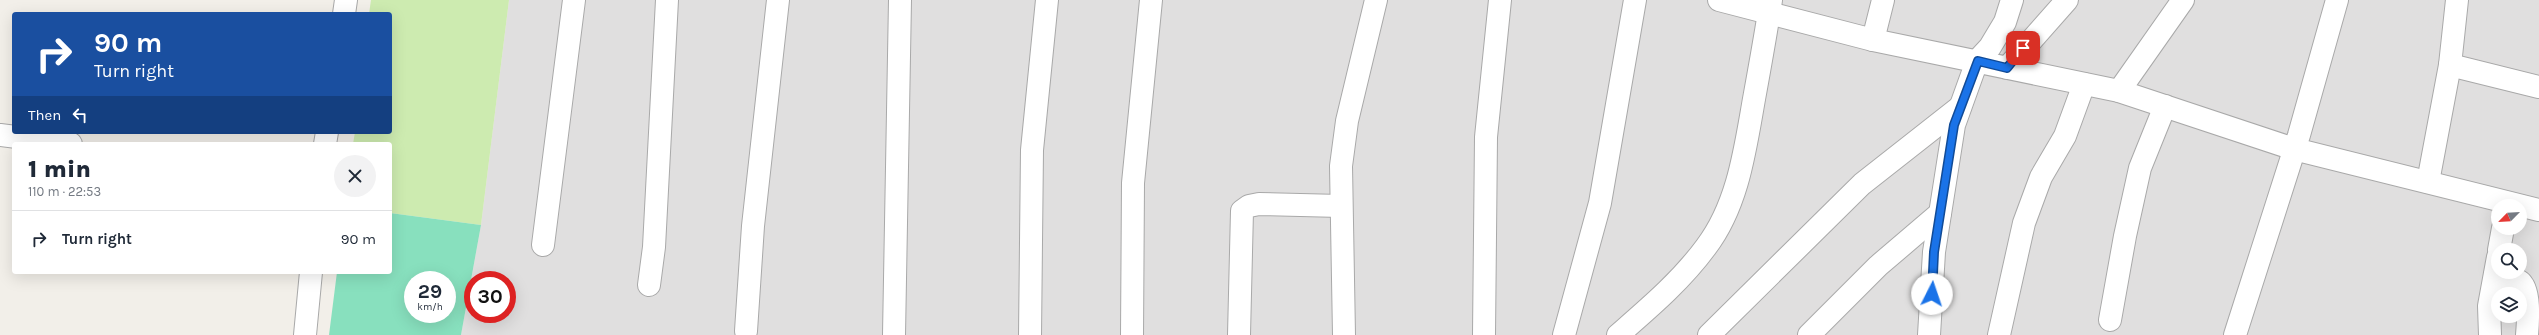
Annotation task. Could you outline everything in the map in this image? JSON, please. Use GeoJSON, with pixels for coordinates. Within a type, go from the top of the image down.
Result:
{"type":"FeatureCollection","features":[{"type":"Feature","properties":{"kind":"street"},"geometry":{"type":"LineString","coordinates":[[344,12],[346,0]]}},
{"type":"Feature","properties":{"kind":"street"},"geometry":{"type":"LineString","coordinates":[[544,245],[574,0]]}},
{"type":"Feature","properties":{"kind":"street"},"geometry":{"type":"LineString","coordinates":[[649,285],[654,247],[667,0]]}},
{"type":"Feature","properties":{"kind":"street"},"geometry":{"type":"LineString","coordinates":[[746,331],[753,226],[778,0]]}},
{"type":"Feature","properties":{"kind":"street"},"geometry":{"type":"LineString","coordinates":[[894,335],[900,0]]}},
{"type":"Feature","properties":{"kind":"street"},"geometry":{"type":"LineString","coordinates":[[1030,335],[1032,150],[1048,0]]}},
{"type":"Feature","properties":{"kind":"street"},"geometry":{"type":"LineString","coordinates":[[1132,335],[1133,183],[1150,0]]}},
{"type":"Feature","properties":{"kind":"street"},"geometry":{"type":"LineString","coordinates":[[1344,335],[1341,166],[1348,121],[1376,0]]}},
{"type":"Feature","properties":{"kind":"street"},"geometry":{"type":"LineString","coordinates":[[1484,335],[1486,137],[1500,0]]}},
{"type":"Feature","properties":{"kind":"street"},"geometry":{"type":"LineString","coordinates":[[1564,335],[1600,203],[1635,0]]}},
{"type":"Feature","properties":{"kind":"street"},"geometry":{"type":"LineString","coordinates":[[1719,0],[1770,6],[1873,40],[2119,91],[2294,149],[2428,182],[2491,200]]}},
{"type":"Feature","properties":{"kind":"street"},"geometry":{"type":"LineString","coordinates":[[1873,40],[1883,0]]}},
{"type":"Feature","properties":{"kind":"street"},"geometry":{"type":"LineString","coordinates":[[1929,335],[1934,252],[1954,125],[1978,61],[1990,47],[2005,22],[2012,0]]}},
{"type":"Feature","properties":{"kind":"street"},"geometry":{"type":"LineString","coordinates":[[2007,68],[2067,0]]}},
{"type":"Feature","properties":{"kind":"street"},"geometry":{"type":"LineString","coordinates":[[2119,91],[2183,0]]}},
{"type":"Feature","properties":{"kind":"street"},"geometry":{"type":"LineString","coordinates":[[2236,335],[2294,149],[2336,0]]}},
{"type":"Feature","properties":{"kind":"street"},"geometry":{"type":"LineString","coordinates":[[2428,182],[2450,65],[2457,0]]}},
{"type":"Feature","properties":{"kind":"street"},"geometry":{"type":"LineString","coordinates":[[1618,335],[1670,289],[1689,268],[1707,246],[1731,204],[1745,150],[1770,6]]}},
{"type":"Feature","properties":{"kind":"street"},"geometry":{"type":"LineString","coordinates":[[2450,65],[2539,87]]}},
{"type":"Feature","properties":{"kind":"street"},"geometry":{"type":"LineString","coordinates":[[1999,335],[2024,223],[2041,177],[2064,136],[2084,84]]}},
{"type":"Feature","properties":{"kind":"street"},"geometry":{"type":"LineString","coordinates":[[2110,320],[2125,236],[2140,168],[2165,106]]}},
{"type":"Feature","properties":{"kind":"street"},"geometry":{"type":"LineString","coordinates":[[1709,335],[1862,184],[1960,107]]}},
{"type":"Feature","properties":{"kind":"street"},"geometry":{"type":"LineString","coordinates":[[0,135],[55,142]]}},
{"type":"Feature","properties":{"kind":"street"},"geometry":{"type":"LineString","coordinates":[[1239,335],[1242,211],[1249,206],[1259,204],[1341,206]]}},
{"type":"Feature","properties":{"kind":"street"},"geometry":{"type":"LineString","coordinates":[[2527,208],[2539,210]]}},
{"type":"Feature","properties":{"kind":"street"},"geometry":{"type":"LineString","coordinates":[[1809,335],[1878,266],[1940,213]]}},
{"type":"Feature","properties":{"kind":"street"},"geometry":{"type":"LineString","coordinates":[[305,335],[311,274]]}},
{"type":"Feature","properties":{"kind":"street"},"geometry":{"type":"LineString","coordinates":[[2490,335],[2490,306],[2494,279]]}},
{"type":"Feature","properties":{"kind":"street"},"geometry":{"type":"LineString","coordinates":[[2517,279],[2523,285],[2527,301],[2527,335]]}},
{"type":"Feature","properties":{"kind":"shaded area"},"geometry":{"type":"Polygon","coordinates":[[[509,0],[2539,0],[2539,335],[461,335],[464,318],[464,323],[516,323],[516,271],[473,271],[481,225],[509,0]]]}},
{"type":"Feature","properties":{"kind":"green space"},"geometry":{"type":"Polygon","coordinates":[[[371,0],[509,0],[481,225],[392,213],[392,142],[353,142],[355,134],[392,134],[392,12],[369,12],[371,0]]]}},
{"type":"Feature","properties":{"kind":"green space"},"geometry":{"type":"Polygon","coordinates":[[[392,213],[481,225],[473,271],[464,271],[464,318],[461,335],[329,335],[337,274],[392,274],[392,213]]]}},
{"type":"Feature","properties":{"kind":"route"},"geometry":{"type":"LineString","coordinates":[[1932,294],[1934,252],[1954,125],[1965,95],[1978,61],[2007,68],[2023,48]]}}]}
